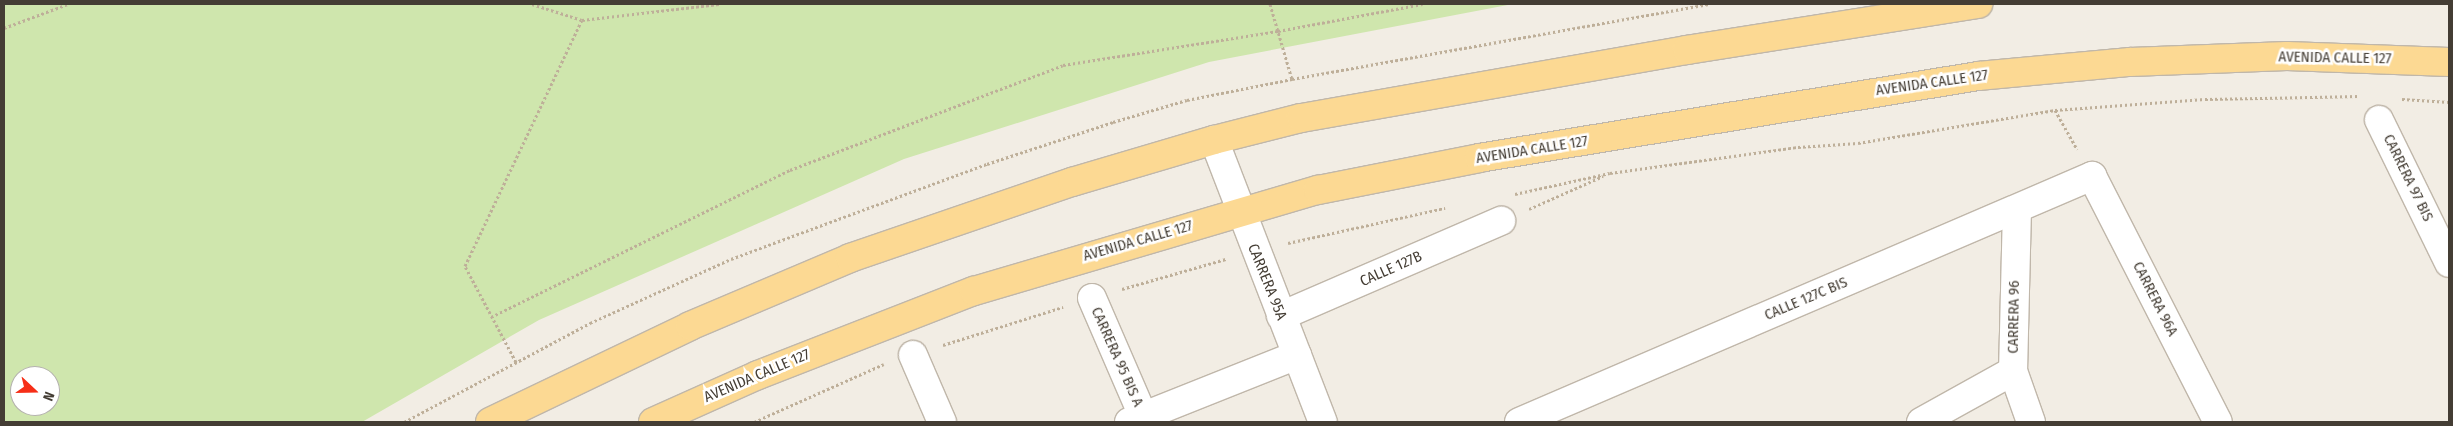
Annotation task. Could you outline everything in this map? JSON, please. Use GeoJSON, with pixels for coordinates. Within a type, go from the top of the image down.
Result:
{"type":"FeatureCollection","features":[{"type":"Feature","properties":{"kind":"main road"},"geometry":{"type":"LineString","coordinates":[[490,422],[690,326],[850,258],[1044,191],[1214,140],[1320,114],[1716,45],[1978,4]]}},
{"type":"Feature","properties":{"kind":"main road","name":"AVENIDA CALLE 127"},"geometry":{"type":"LineString","coordinates":[[653,422],[758,374],[898,318],[1065,262],[1318,190],[1480,158],[1978,76],[2130,62],[2277,56],[2449,62]]}},
{"type":"Feature","properties":{"kind":"street","name":"CARRERA 97 BIS"},"geometry":{"type":"LineString","coordinates":[[2386,109],[2449,263]]}},
{"type":"Feature","properties":{"kind":"street","name":"CARRERA 95A"},"geometry":{"type":"LineString","coordinates":[[1214,140],[1239,211],[1324,422]]}},
{"type":"Feature","properties":{"kind":"street","name":"CALLE 127C BIS"},"geometry":{"type":"LineString","coordinates":[[1519,422],[2092,176]]}},
{"type":"Feature","properties":{"kind":"street","name":"CARRERA 96A"},"geometry":{"type":"LineString","coordinates":[[2092,176],[2218,422]]}},
{"type":"Feature","properties":{"kind":"street","name":"CARRERA 96"},"geometry":{"type":"LineString","coordinates":[[2017,209],[2013,370],[2030,422]]}},
{"type":"Feature","properties":{"kind":"street","name":"CALLE 127B"},"geometry":{"type":"LineString","coordinates":[[1281,316],[1501,221]]}},
{"type":"Feature","properties":{"kind":"street","name":"CARRERA 95 BIS A"},"geometry":{"type":"LineString","coordinates":[[1092,298],[1136,419]]}},
{"type":"Feature","properties":{"kind":"street"},"geometry":{"type":"LineString","coordinates":[[913,355],[942,422]]}},
{"type":"Feature","properties":{"kind":"street"},"geometry":{"type":"LineString","coordinates":[[1136,419],[1297,355]]}},
{"type":"Feature","properties":{"kind":"street"},"geometry":{"type":"LineString","coordinates":[[1921,422],[2013,370]]}},
{"type":"Feature","properties":{"kind":"path"},"geometry":{"type":"LineString","coordinates":[[4,28],[68,4]]}},
{"type":"Feature","properties":{"kind":"path"},"geometry":{"type":"LineString","coordinates":[[532,4],[582,20],[719,4]]}},
{"type":"Feature","properties":{"kind":"path"},"geometry":{"type":"LineString","coordinates":[[1270,4],[1292,79]]}},
{"type":"Feature","properties":{"kind":"path"},"geometry":{"type":"LineString","coordinates":[[491,317],[790,170],[1062,65],[1278,32],[1422,4]]}},
{"type":"Feature","properties":{"kind":"path"},"geometry":{"type":"LineString","coordinates":[[516,362],[465,266],[582,20]]}},
{"type":"Feature","properties":{"kind":"path"},"geometry":{"type":"LineString","coordinates":[[1512,194],[1610,173],[1798,147],[1858,143],[2055,110],[2205,99],[2365,96]]}},
{"type":"Feature","properties":{"kind":"path"},"geometry":{"type":"LineString","coordinates":[[2386,109],[2449,102]]}},
{"type":"Feature","properties":{"kind":"path"},"geometry":{"type":"LineString","coordinates":[[2055,110],[2092,176]]}},
{"type":"Feature","properties":{"kind":"path"},"geometry":{"type":"LineString","coordinates":[[1501,221],[1610,173]]}},
{"type":"Feature","properties":{"kind":"path"},"geometry":{"type":"LineString","coordinates":[[754,422],[883,365],[1092,298],[1255,251],[1454,206]]}},
{"type":"Feature","properties":{"kind":"green space"},"geometry":{"type":"Polygon","coordinates":[[[4,4],[1513,4],[1209,62],[904,159],[539,320],[362,422],[4,422],[4,4]]]}}]}
